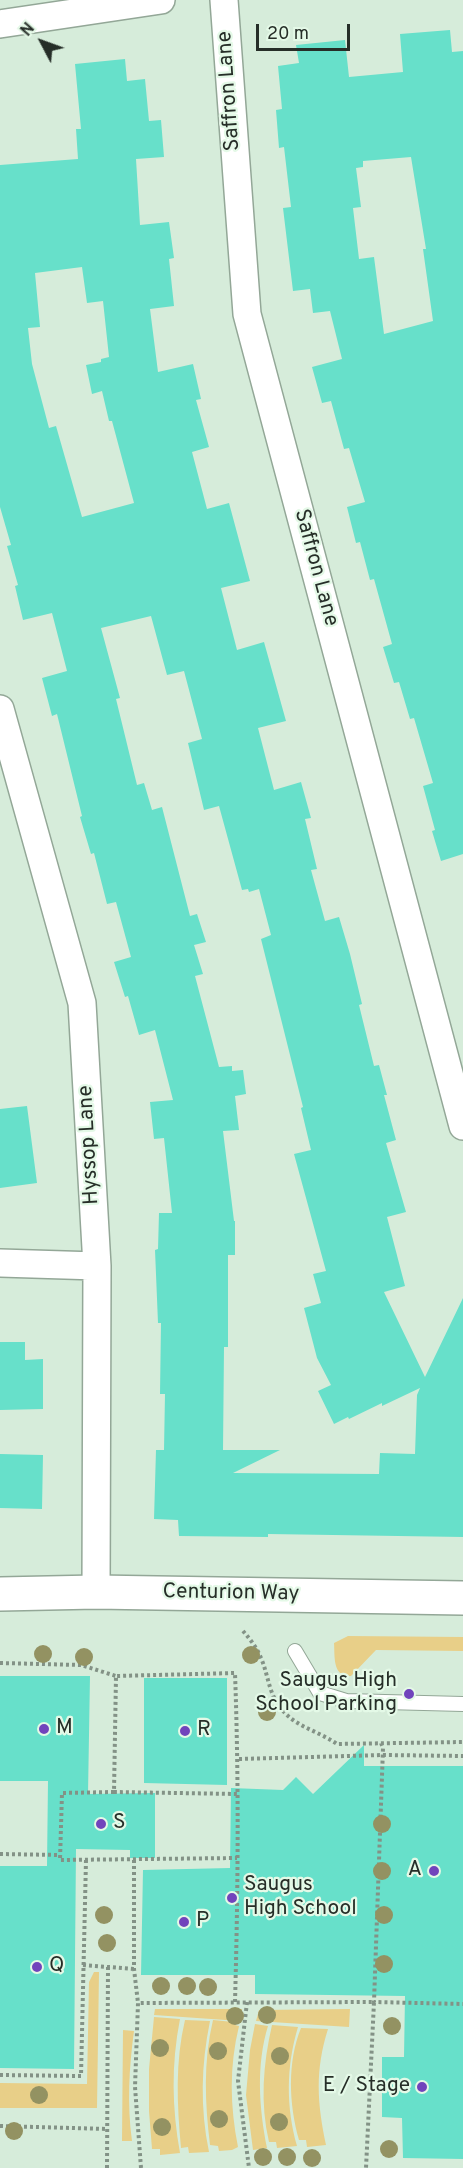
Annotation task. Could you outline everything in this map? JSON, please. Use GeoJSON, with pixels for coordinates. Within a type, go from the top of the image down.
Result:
{"type":"FeatureCollection","features":[{"type":"Feature","properties":{"kind":"street"},"geometry":{"type":"LineString","coordinates":[[0,24],[161,0]]}},
{"type":"Feature","properties":{"kind":"street","name":"Saffron Lane"},"geometry":{"type":"LineString","coordinates":[[224,0],[248,314],[463,1126]]}},
{"type":"Feature","properties":{"kind":"street","name":"Hyssop Lane"},"geometry":{"type":"LineString","coordinates":[[0,709],[82,1003],[98,1266],[96,1592]]}},
{"type":"Feature","properties":{"kind":"street"},"geometry":{"type":"LineString","coordinates":[[0,1263],[98,1266]]}},
{"type":"Feature","properties":{"kind":"street","name":"Centurion Way"},"geometry":{"type":"LineString","coordinates":[[0,1594],[96,1592],[463,1598]]}},
{"type":"Feature","properties":{"kind":"lane"},"geometry":{"type":"LineString","coordinates":[[296,1651],[320,1693],[346,1701],[463,1704]]}},
{"type":"Feature","properties":{"kind":"path"},"geometry":{"type":"LineString","coordinates":[[0,1663],[81,1665],[116,1676],[235,1673],[238,1759],[235,2002]]}},
{"type":"Feature","properties":{"kind":"path"},"geometry":{"type":"LineString","coordinates":[[114,1792],[116,1676]]}},
{"type":"Feature","properties":{"kind":"path"},"geometry":{"type":"LineString","coordinates":[[366,2168],[383,1755],[381,1743]]}},
{"type":"Feature","properties":{"kind":"path"},"geometry":{"type":"LineString","coordinates":[[238,1759],[383,1755],[463,1756]]}},
{"type":"Feature","properties":{"kind":"path"},"geometry":{"type":"LineString","coordinates":[[237,1858],[60,1860],[60,1855],[62,1793],[238,1794]]}},
{"type":"Feature","properties":{"kind":"path"},"geometry":{"type":"LineString","coordinates":[[0,1854],[60,1855]]}},
{"type":"Feature","properties":{"kind":"path"},"geometry":{"type":"LineString","coordinates":[[134,1859],[134,1969],[138,2003],[135,2087],[141,2168]]}},
{"type":"Feature","properties":{"kind":"path"},"geometry":{"type":"LineString","coordinates":[[0,2075],[81,2076],[86,1860]]}},
{"type":"Feature","properties":{"kind":"path"},"geometry":{"type":"LineString","coordinates":[[83,1965],[134,1969]]}},
{"type":"Feature","properties":{"kind":"path"},"geometry":{"type":"LineString","coordinates":[[107,2168],[108,1967]]}},
{"type":"Feature","properties":{"kind":"path"},"geometry":{"type":"LineString","coordinates":[[247,2002],[238,2081],[249,2168]]}},
{"type":"Feature","properties":{"kind":"path"},"geometry":{"type":"LineString","coordinates":[[138,2003],[463,2004]]}},
{"type":"Feature","properties":{"kind":"path"},"geometry":{"type":"LineString","coordinates":[[0,2126],[107,2129]]}},
{"type":"Feature","properties":{"kind":"shaded area"},"geometry":{"type":"Polygon","coordinates":[[[348,1636],[463,1637],[463,1651],[376,1650],[351,1676],[340,1673],[335,1659],[334,1643],[348,1636]]]}},
{"type":"Feature","properties":{"kind":"shaded area"},"geometry":{"type":"Polygon","coordinates":[[[94,1972],[99,1972],[97,2108],[0,2108],[0,2083],[87,2084],[89,1982],[94,1972]]]}},
{"type":"Feature","properties":{"kind":"shaded area"},"geometry":{"type":"Polygon","coordinates":[[[155,2009],[242,2009],[240,2021],[154,2015],[155,2009]]]}},
{"type":"Feature","properties":{"kind":"shaded area"},"geometry":{"type":"Polygon","coordinates":[[[350,2009],[349,2027],[256,2021],[259,2010],[350,2009]]]}},
{"type":"Feature","properties":{"kind":"shaded area"},"geometry":{"type":"Polygon","coordinates":[[[154,2017],[180,2019],[175,2053],[174,2086],[175,2120],[180,2153],[160,2155],[160,2149],[152,2149],[149,2069],[154,2017]]]}},
{"type":"Feature","properties":{"kind":"shaded area"},"geometry":{"type":"Polygon","coordinates":[[[185,2020],[210,2021],[203,2086],[204,2119],[209,2152],[189,2153],[188,2147],[181,2148],[178,2083],[185,2020]]]}},
{"type":"Feature","properties":{"kind":"shaded area"},"geometry":{"type":"Polygon","coordinates":[[[213,2020],[233,2022],[239,2026],[232,2087],[233,2117],[238,2147],[232,2150],[219,2151],[218,2146],[210,2145],[206,2082],[213,2020]]]}},
{"type":"Feature","properties":{"kind":"shaded area"},"geometry":{"type":"Polygon","coordinates":[[[255,2024],[268,2026],[260,2071],[262,2118],[267,2148],[253,2150],[246,2095],[255,2024]]]}},
{"type":"Feature","properties":{"kind":"shaded area"},"geometry":{"type":"Polygon","coordinates":[[[272,2025],[298,2027],[291,2057],[289,2087],[291,2117],[297,2146],[277,2148],[276,2142],[269,2142],[264,2113],[264,2084],[266,2054],[272,2025]]]}},
{"type":"Feature","properties":{"kind":"shaded area"},"geometry":{"type":"Polygon","coordinates":[[[301,2028],[328,2029],[319,2072],[319,2100],[326,2145],[307,2147],[306,2140],[299,2140],[293,2113],[291,2084],[293,2055],[301,2028]]]}},
{"type":"Feature","properties":{"kind":"shaded area"},"geometry":{"type":"Polygon","coordinates":[[[123,2030],[134,2031],[129,2086],[132,2141],[122,2141],[123,2030]]]}},
{"type":"Feature","properties":{"kind":"building"},"geometry":{"type":"Polygon","coordinates":[[[450,30],[452,52],[463,51],[463,854],[441,861],[423,786],[433,783],[414,718],[410,719],[399,682],[394,683],[383,647],[392,644],[374,579],[370,580],[360,542],[356,543],[347,507],[365,502],[349,448],[344,449],[331,401],[322,403],[312,367],[342,359],[330,311],[313,313],[310,289],[293,291],[283,208],[291,207],[284,147],[279,148],[276,110],[282,109],[278,66],[299,63],[296,45],[345,40],[349,77],[403,72],[400,34],[450,30]],[[411,157],[363,161],[363,167],[356,168],[361,207],[353,208],[359,259],[374,257],[384,334],[433,321],[423,249],[426,249],[411,157]]]}},
{"type":"Feature","properties":{"kind":"building"},"geometry":{"type":"Polygon","coordinates":[[[125,59],[127,81],[145,79],[149,121],[161,120],[164,157],[136,159],[140,225],[169,222],[174,258],[169,259],[174,306],[150,309],[158,372],[193,364],[201,399],[196,400],[209,447],[192,452],[207,509],[229,503],[250,581],[221,588],[237,650],[264,642],[286,721],[258,728],[274,790],[301,782],[311,818],[305,819],[317,869],[311,870],[325,921],[339,917],[350,954],[362,1004],[359,1005],[374,1066],[379,1065],[387,1095],[384,1095],[396,1140],[386,1143],[406,1212],[387,1217],[405,1286],[384,1292],[425,1377],[463,1298],[463,1537],[268,1534],[268,1537],[179,1536],[178,1520],[154,1519],[156,1450],[164,1450],[165,1394],[160,1394],[161,1323],[158,1323],[155,1250],[158,1249],[159,1213],[172,1213],[164,1138],[154,1139],[150,1102],[173,1100],[155,1030],[139,1035],[128,996],[125,997],[114,962],[131,957],[116,902],[107,904],[94,853],[91,854],[80,817],[82,816],[57,714],[52,716],[42,678],[67,671],[52,613],[23,620],[15,586],[18,585],[7,546],[11,545],[0,507],[0,165],[78,159],[76,129],[81,129],[75,64],[125,59]],[[82,267],[35,273],[40,327],[28,328],[32,364],[49,428],[56,426],[82,517],[134,503],[102,391],[92,394],[86,365],[101,362],[101,359],[109,357],[103,301],[87,303],[82,267]],[[151,616],[101,628],[120,698],[116,699],[137,785],[144,783],[152,810],[162,807],[190,916],[197,914],[206,942],[194,945],[203,974],[195,976],[219,1067],[232,1066],[232,1071],[243,1070],[246,1094],[235,1096],[239,1130],[223,1131],[235,1221],[235,1255],[228,1255],[228,1347],[224,1347],[223,1450],[280,1450],[233,1473],[379,1474],[380,1453],[415,1454],[417,1395],[420,1388],[382,1406],[382,1403],[334,1424],[318,1391],[331,1385],[317,1358],[304,1308],[321,1303],[313,1274],[326,1271],[294,1154],[311,1150],[301,1108],[303,1107],[261,939],[271,935],[259,889],[249,892],[248,889],[242,890],[219,806],[204,810],[188,743],[202,739],[184,671],[167,675],[151,616]]]}},
{"type":"Feature","properties":{"kind":"building"},"geometry":{"type":"Polygon","coordinates":[[[27,1106],[37,1183],[0,1188],[0,1109],[27,1106]]]}},
{"type":"Feature","properties":{"kind":"building"},"geometry":{"type":"Polygon","coordinates":[[[0,1342],[25,1342],[25,1360],[43,1359],[43,1409],[0,1410],[0,1342]]]}},
{"type":"Feature","properties":{"kind":"building"},"geometry":{"type":"Polygon","coordinates":[[[0,1454],[43,1455],[42,1509],[0,1508],[0,1454]]]}},
{"type":"Feature","properties":{"kind":"building"},"geometry":{"type":"Polygon","coordinates":[[[0,1676],[90,1676],[88,1794],[155,1793],[155,1858],[130,1858],[130,1850],[76,1849],[74,2069],[0,2068],[0,1866],[47,1866],[48,1781],[0,1781],[0,1676]]]}},
{"type":"Feature","properties":{"kind":"building","name":"R"},"geometry":{"type":"Polygon","coordinates":[[[144,1678],[227,1678],[227,1785],[144,1783],[144,1678]]]}},
{"type":"Feature","properties":{"kind":"building"},"geometry":{"type":"Polygon","coordinates":[[[364,1745],[364,1766],[463,1766],[463,2159],[403,2158],[402,2118],[382,2117],[382,2057],[404,2057],[405,1996],[255,1994],[255,1975],[141,1975],[143,1870],[230,1868],[231,1788],[283,1790],[296,1777],[313,1794],[364,1745]]]}},
{"type":"Feature","properties":{"kind":"place","name":"Saugus High School Parking"},"geometry":{"type":"Point","coordinates":[409,1694]}},
{"type":"Feature","properties":{"kind":"place","name":"M"},"geometry":{"type":"Point","coordinates":[44,1729]}},
{"type":"Feature","properties":{"kind":"place","name":"R"},"geometry":{"type":"Point","coordinates":[185,1731]}},
{"type":"Feature","properties":{"kind":"place","name":"S"},"geometry":{"type":"Point","coordinates":[101,1824]}},
{"type":"Feature","properties":{"kind":"place","name":"A"},"geometry":{"type":"Point","coordinates":[434,1871]}},
{"type":"Feature","properties":{"kind":"place","name":"Saugus High School"},"geometry":{"type":"Point","coordinates":[232,1898]}},
{"type":"Feature","properties":{"kind":"place","name":"P"},"geometry":{"type":"Point","coordinates":[184,1922]}},
{"type":"Feature","properties":{"kind":"place","name":"Q"},"geometry":{"type":"Point","coordinates":[37,1967]}},
{"type":"Feature","properties":{"kind":"place","name":"E / Stage"},"geometry":{"type":"Point","coordinates":[422,2087]}}]}
